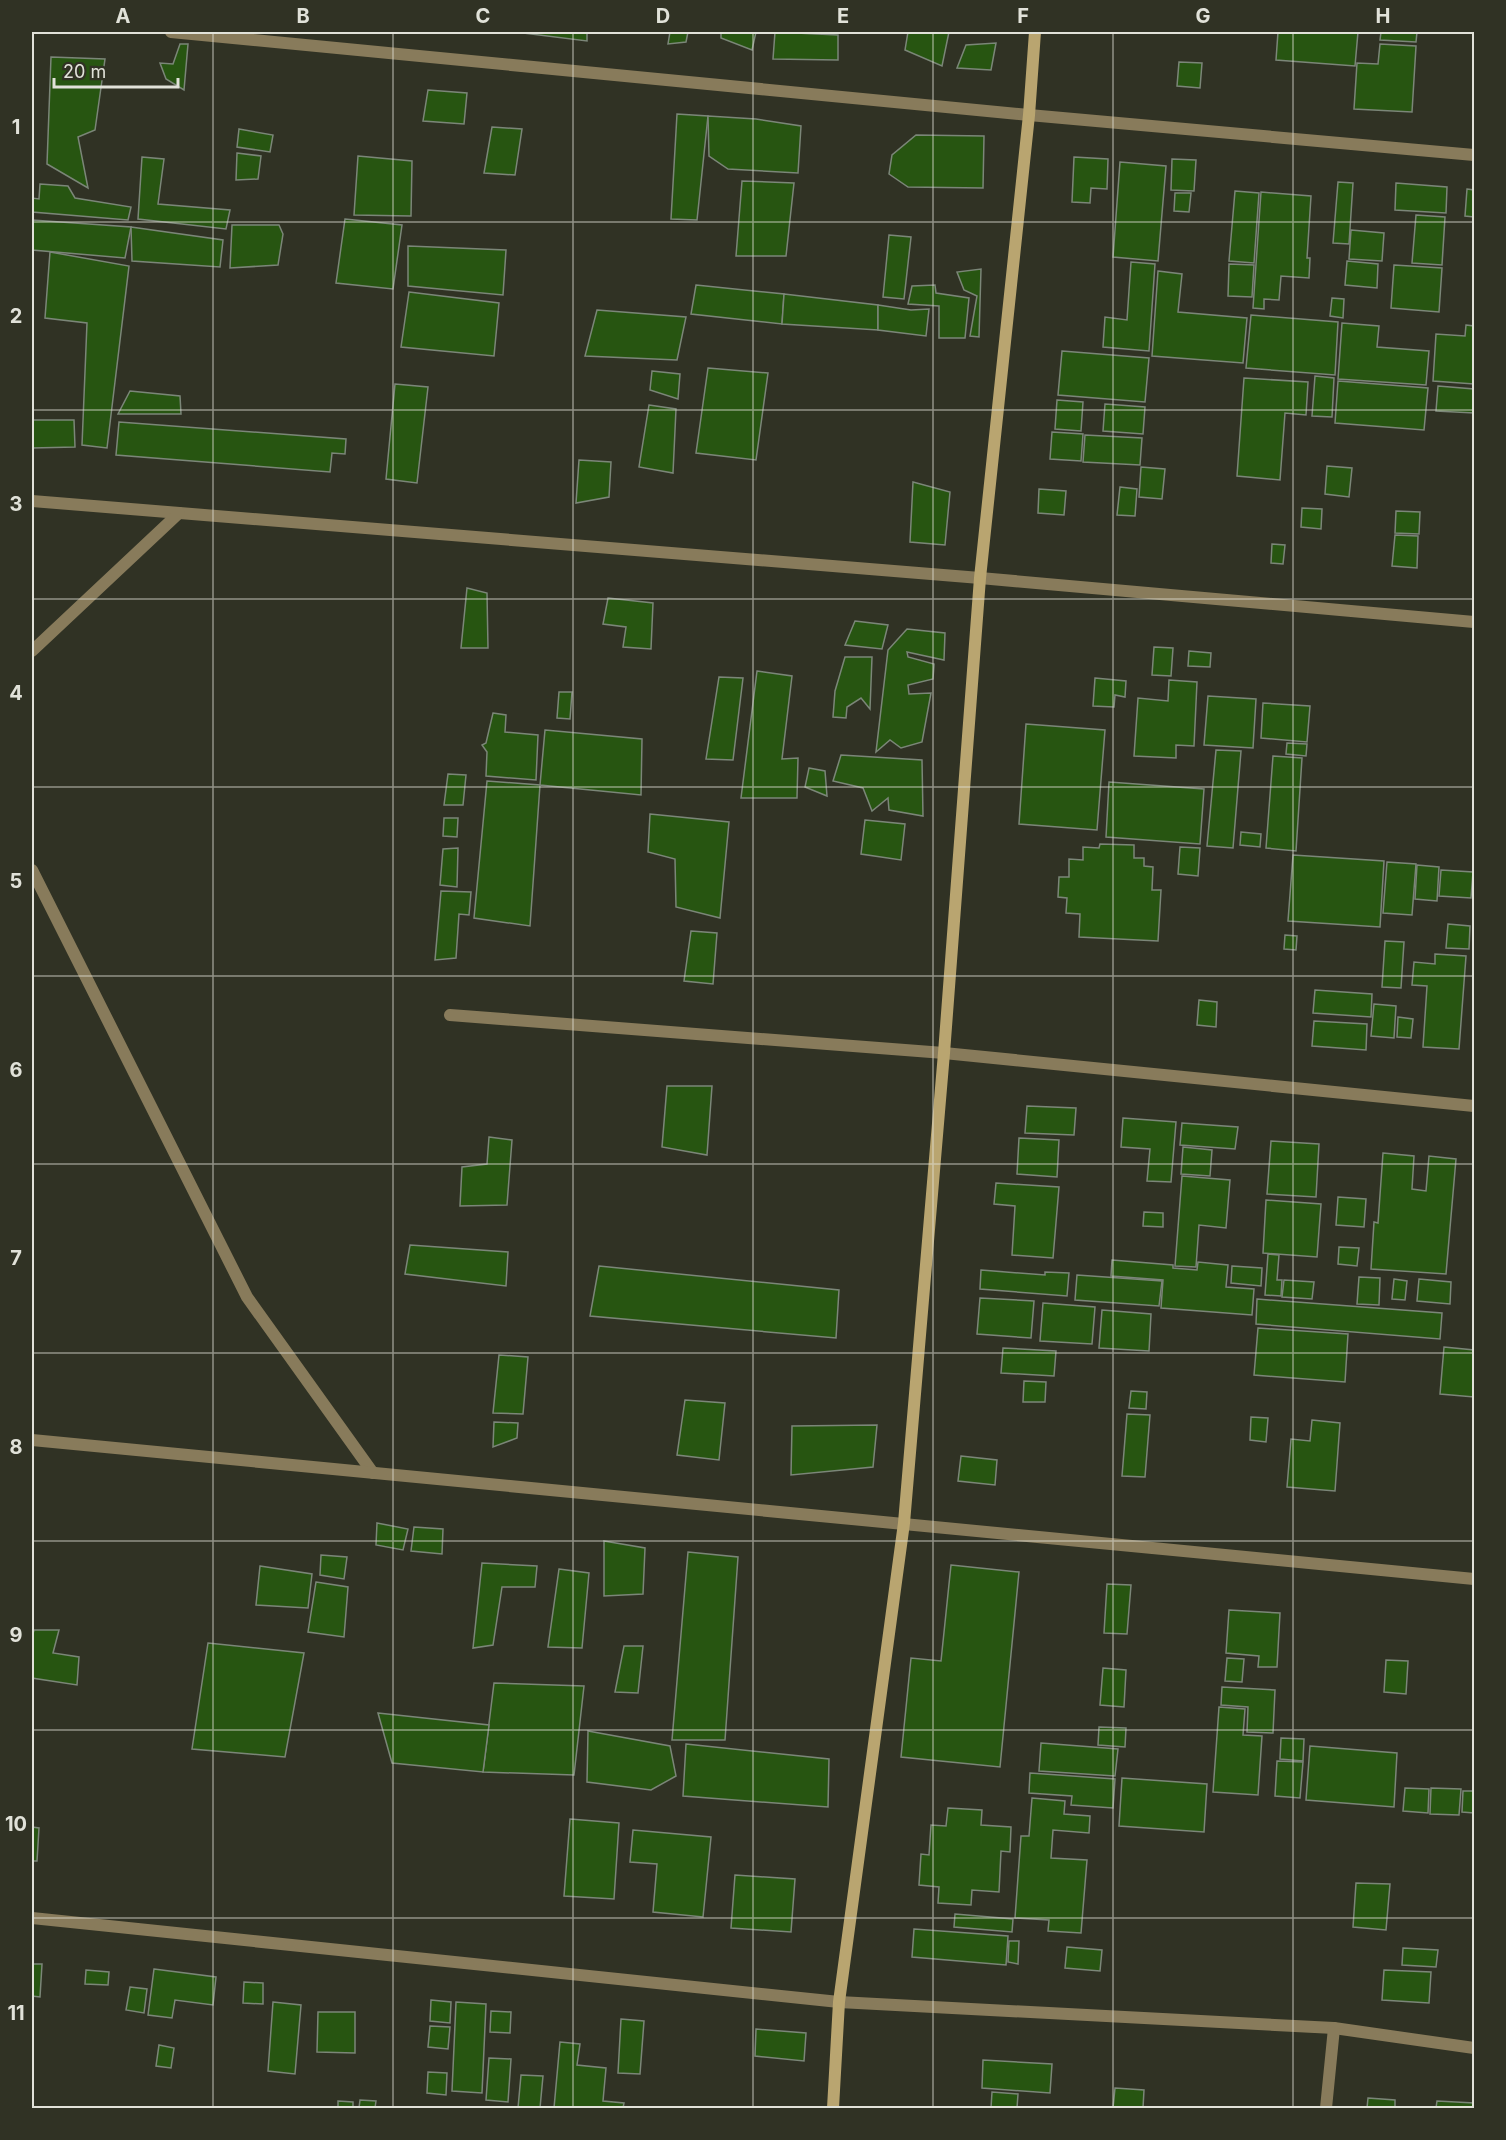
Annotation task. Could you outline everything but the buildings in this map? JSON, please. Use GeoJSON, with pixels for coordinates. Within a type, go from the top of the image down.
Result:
{"type":"FeatureCollection","features":[{"type":"Feature","properties":{"kind":"street"},"geometry":{"type":"LineString","coordinates":[[171,32],[1029,115],[1474,155]]}},
{"type":"Feature","properties":{"kind":"street"},"geometry":{"type":"LineString","coordinates":[[833,2109],[839,2002],[904,1523],[945,1053],[980,578],[1029,115],[1035,32]]}},
{"type":"Feature","properties":{"kind":"street"},"geometry":{"type":"LineString","coordinates":[[32,501],[980,578],[1474,622]]}},
{"type":"Feature","properties":{"kind":"street"},"geometry":{"type":"LineString","coordinates":[[32,651],[179,513]]}},
{"type":"Feature","properties":{"kind":"street"},"geometry":{"type":"LineString","coordinates":[[32,870],[247,1297],[373,1473]]}},
{"type":"Feature","properties":{"kind":"street"},"geometry":{"type":"LineString","coordinates":[[450,1015],[945,1053],[1474,1106]]}},
{"type":"Feature","properties":{"kind":"street"},"geometry":{"type":"LineString","coordinates":[[32,1440],[1474,1579]]}},
{"type":"Feature","properties":{"kind":"street"},"geometry":{"type":"LineString","coordinates":[[32,1918],[839,2002],[1334,2028],[1474,2048]]}},
{"type":"Feature","properties":{"kind":"street"},"geometry":{"type":"LineString","coordinates":[[1326,2109],[1334,2028]]}}]}
